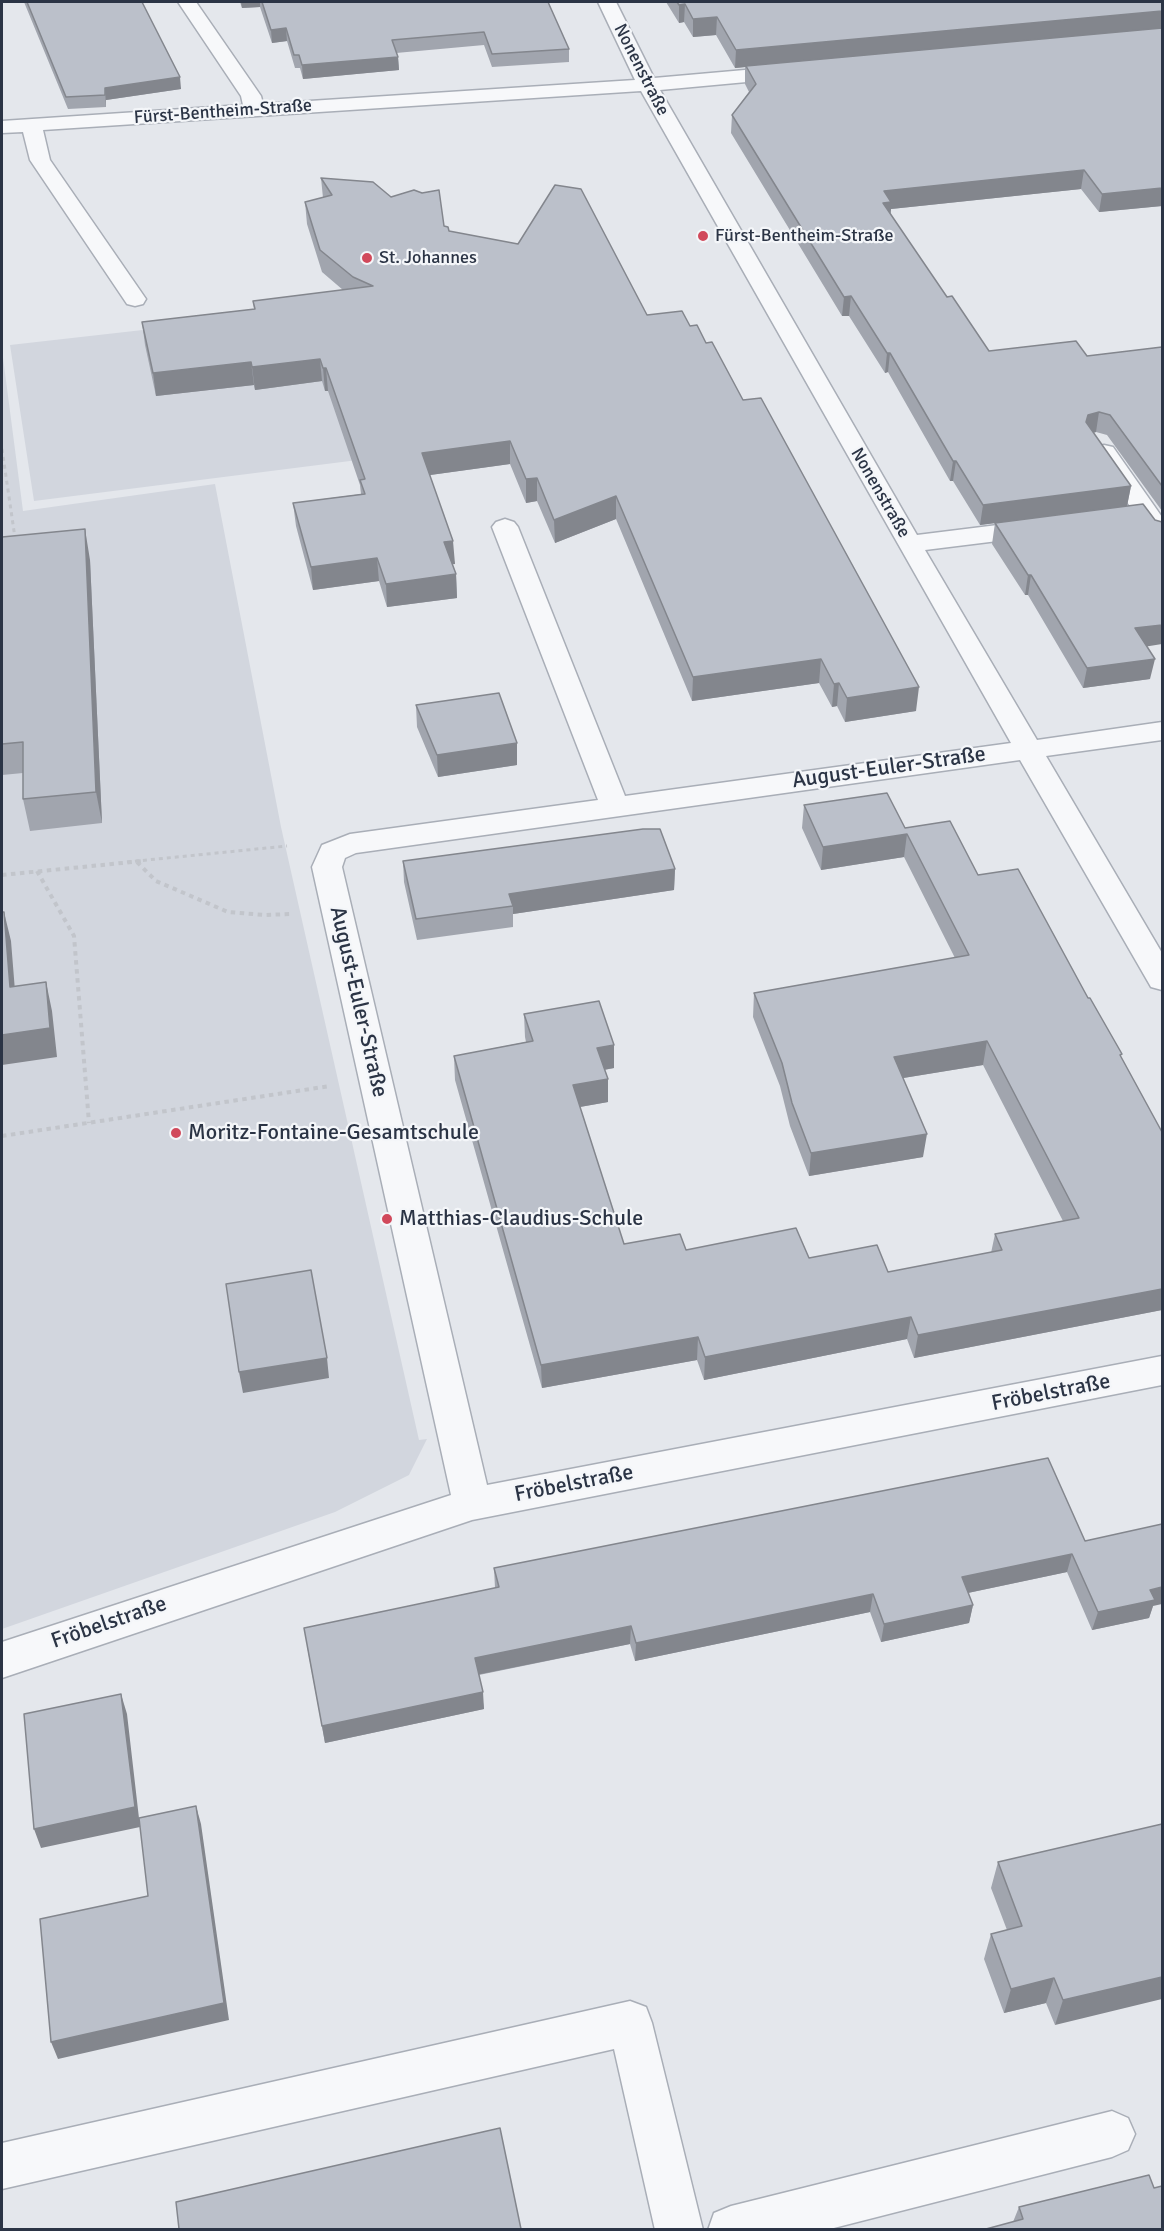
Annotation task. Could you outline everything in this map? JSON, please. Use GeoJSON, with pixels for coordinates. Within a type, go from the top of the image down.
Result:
{"type":"FeatureCollection","features":[{"type":"Feature","properties":{"kind":"street"},"geometry":{"type":"LineString","coordinates":[[187,2],[250,96],[254,110]]}},
{"type":"Feature","properties":{"kind":"street","name":"Nonenstraße"},"geometry":{"type":"LineString","coordinates":[[607,2],[647,85],[909,544],[1162,979]]}},
{"type":"Feature","properties":{"kind":"street","name":"Fürst-Bentheim-Straße"},"geometry":{"type":"LineString","coordinates":[[2,128],[647,85],[808,71]]}},
{"type":"Feature","properties":{"kind":"street"},"geometry":{"type":"LineString","coordinates":[[32,126],[40,160],[135,299]]}},
{"type":"Feature","properties":{"kind":"street"},"geometry":{"type":"LineString","coordinates":[[1096,441],[1145,521]]}},
{"type":"Feature","properties":{"kind":"street"},"geometry":{"type":"LineString","coordinates":[[909,544],[1057,525]]}},
{"type":"Feature","properties":{"kind":"street"},"geometry":{"type":"LineString","coordinates":[[505,527],[615,807]]}},
{"type":"Feature","properties":{"kind":"street","name":"August-Euler-Straße"},"geometry":{"type":"LineString","coordinates":[[472,1504],[327,867],[332,852],[350,844],[1162,731]]}},
{"type":"Feature","properties":{"kind":"street","name":"Fröbelstraße"},"geometry":{"type":"LineString","coordinates":[[2,1659],[472,1504],[1162,1371]]}},
{"type":"Feature","properties":{"kind":"street"},"geometry":{"type":"LineString","coordinates":[[2,2166],[630,2024],[680,2229]]}},
{"type":"Feature","properties":{"kind":"street"},"geometry":{"type":"LineString","coordinates":[[731,2229],[1112,2134]]}},
{"type":"Feature","properties":{"kind":"path"},"geometry":{"type":"LineString","coordinates":[[2,449],[15,542]]}},
{"type":"Feature","properties":{"kind":"path"},"geometry":{"type":"LineString","coordinates":[[2,875],[293,846]]}},
{"type":"Feature","properties":{"kind":"path"},"geometry":{"type":"LineString","coordinates":[[136,861],[156,881],[228,912],[264,915],[337,910]]}},
{"type":"Feature","properties":{"kind":"path"},"geometry":{"type":"LineString","coordinates":[[37,871],[74,936],[89,1123]]}},
{"type":"Feature","properties":{"kind":"path"},"geometry":{"type":"LineString","coordinates":[[2,1137],[375,1080]]}},
{"type":"Feature","properties":{"kind":"shaded area"},"geometry":{"type":"Polygon","coordinates":[[[426,298],[500,442],[34,501],[10,345],[426,298]]]}},
{"type":"Feature","properties":{"kind":"shaded area","name":"Moritz-Fontaine-Gesamtschule"},"geometry":{"type":"Polygon","coordinates":[[[2,350],[23,511],[215,484],[281,827],[419,1440],[427,1439],[409,1475],[335,1512],[2,1629],[2,350]]]}},
{"type":"Feature","properties":{"kind":"building"},"geometry":{"type":"Polygon","coordinates":[[[27,2],[142,2],[180,77],[105,88],[105,95],[66,97],[27,2]]]}},
{"type":"Feature","properties":{"kind":"building"},"geometry":{"type":"Polygon","coordinates":[[[262,2],[548,2],[569,49],[492,54],[484,32],[392,40],[398,57],[302,65],[299,55],[294,55],[286,28],[271,30],[262,2]]]}},
{"type":"Feature","properties":{"kind":"building"},"geometry":{"type":"Polygon","coordinates":[[[677,2],[1162,2],[1162,11],[736,50],[717,17],[693,19],[685,4],[679,5],[677,2]]]}},
{"type":"Feature","properties":{"kind":"building"},"geometry":{"type":"Polygon","coordinates":[[[1162,28],[1162,188],[1102,194],[1084,170],[884,191],[891,202],[883,203],[947,297],[952,296],[989,351],[1076,341],[1087,356],[1162,347],[1162,486],[1110,415],[1099,412],[1088,415],[1086,422],[1131,486],[983,505],[956,461],[953,461],[890,353],[887,353],[851,296],[844,297],[732,115],[756,84],[746,66],[1162,28]]]}},
{"type":"Feature","properties":{"kind":"building"},"geometry":{"type":"Polygon","coordinates":[[[321,178],[373,182],[391,197],[414,190],[422,193],[439,190],[444,226],[448,227],[449,231],[518,244],[555,185],[581,189],[647,315],[682,311],[690,326],[697,325],[706,343],[712,342],[743,400],[761,398],[919,687],[847,698],[839,683],[834,684],[821,659],[693,677],[616,496],[554,520],[537,478],[526,479],[510,441],[422,453],[453,541],[444,542],[456,574],[386,584],[377,558],[311,567],[293,503],[365,494],[360,480],[365,479],[326,368],[323,368],[320,359],[252,367],[251,362],[153,373],[142,322],[255,309],[253,301],[373,286],[353,277],[320,250],[305,202],[332,195],[321,178]]]}},
{"type":"Feature","properties":{"kind":"building"},"geometry":{"type":"Polygon","coordinates":[[[1143,504],[1155,520],[1162,522],[1162,625],[1135,628],[1155,659],[1087,668],[1031,575],[1028,575],[995,523],[1143,504]]]}},
{"type":"Feature","properties":{"kind":"building"},"geometry":{"type":"Polygon","coordinates":[[[85,529],[96,792],[23,799],[23,742],[2,744],[2,537],[85,529]]]}},
{"type":"Feature","properties":{"kind":"building"},"geometry":{"type":"Polygon","coordinates":[[[499,693],[517,743],[437,755],[416,705],[499,693]]]}},
{"type":"Feature","properties":{"kind":"building"},"geometry":{"type":"Polygon","coordinates":[[[887,793],[905,828],[950,821],[978,875],[1018,869],[1088,998],[1122,1054],[1120,1055],[1162,1132],[1162,1289],[918,1335],[911,1317],[705,1357],[698,1337],[541,1365],[454,1056],[533,1041],[524,1014],[599,1001],[614,1045],[597,1048],[608,1079],[573,1085],[624,1244],[680,1234],[686,1250],[796,1228],[809,1258],[877,1245],[888,1272],[1002,1250],[995,1234],[1079,1218],[987,1041],[894,1057],[927,1134],[811,1153],[792,1103],[782,1063],[754,993],[969,955],[907,834],[823,847],[804,805],[887,793]]]}},
{"type":"Feature","properties":{"kind":"building"},"geometry":{"type":"Polygon","coordinates":[[[643,829],[660,829],[675,869],[509,894],[513,906],[416,919],[403,861],[643,829]]]}},
{"type":"Feature","properties":{"kind":"building"},"geometry":{"type":"Polygon","coordinates":[[[2,912],[4,912],[10,987],[46,982],[50,1028],[2,1035],[2,912]]]}},
{"type":"Feature","properties":{"kind":"building"},"geometry":{"type":"Polygon","coordinates":[[[311,1270],[327,1358],[239,1372],[226,1284],[311,1270]]]}},
{"type":"Feature","properties":{"kind":"building"},"geometry":{"type":"Polygon","coordinates":[[[1048,1458],[1085,1541],[1162,1524],[1162,1587],[1150,1590],[1155,1600],[1098,1612],[1072,1554],[962,1577],[973,1605],[884,1624],[873,1594],[636,1643],[631,1626],[475,1658],[483,1692],[322,1726],[304,1628],[499,1587],[494,1568],[1048,1458]]]}},
{"type":"Feature","properties":{"kind":"building"},"geometry":{"type":"Polygon","coordinates":[[[121,1694],[135,1807],[34,1829],[24,1714],[121,1694]]]}},
{"type":"Feature","properties":{"kind":"building"},"geometry":{"type":"Polygon","coordinates":[[[196,1806],[224,2003],[51,2042],[40,1919],[148,1896],[139,1818],[196,1806]]]}},
{"type":"Feature","properties":{"kind":"building"},"geometry":{"type":"Polygon","coordinates":[[[1162,1824],[1162,1977],[1063,2000],[1054,1978],[1011,1989],[991,1934],[1022,1926],[998,1862],[1162,1824]]]}},
{"type":"Feature","properties":{"kind":"building"},"geometry":{"type":"Polygon","coordinates":[[[500,2128],[521,2229],[179,2229],[176,2202],[500,2128]]]}},
{"type":"Feature","properties":{"kind":"building"},"geometry":{"type":"Polygon","coordinates":[[[1149,2175],[1154,2188],[1162,2186],[1162,2229],[986,2229],[1023,2219],[1019,2207],[1149,2175]]]}},
{"type":"Feature","properties":{"kind":"place","name":"Fürst-Bentheim-Straße"},"geometry":{"type":"Point","coordinates":[703,236]}},
{"type":"Feature","properties":{"kind":"place","name":"St. Johannes"},"geometry":{"type":"Point","coordinates":[367,258]}},
{"type":"Feature","properties":{"kind":"place","name":"Moritz-Fontaine-Gesamtschule"},"geometry":{"type":"Point","coordinates":[176,1133]}},
{"type":"Feature","properties":{"kind":"place","name":"Matthias-Claudius-Schule"},"geometry":{"type":"Point","coordinates":[387,1219]}}]}
